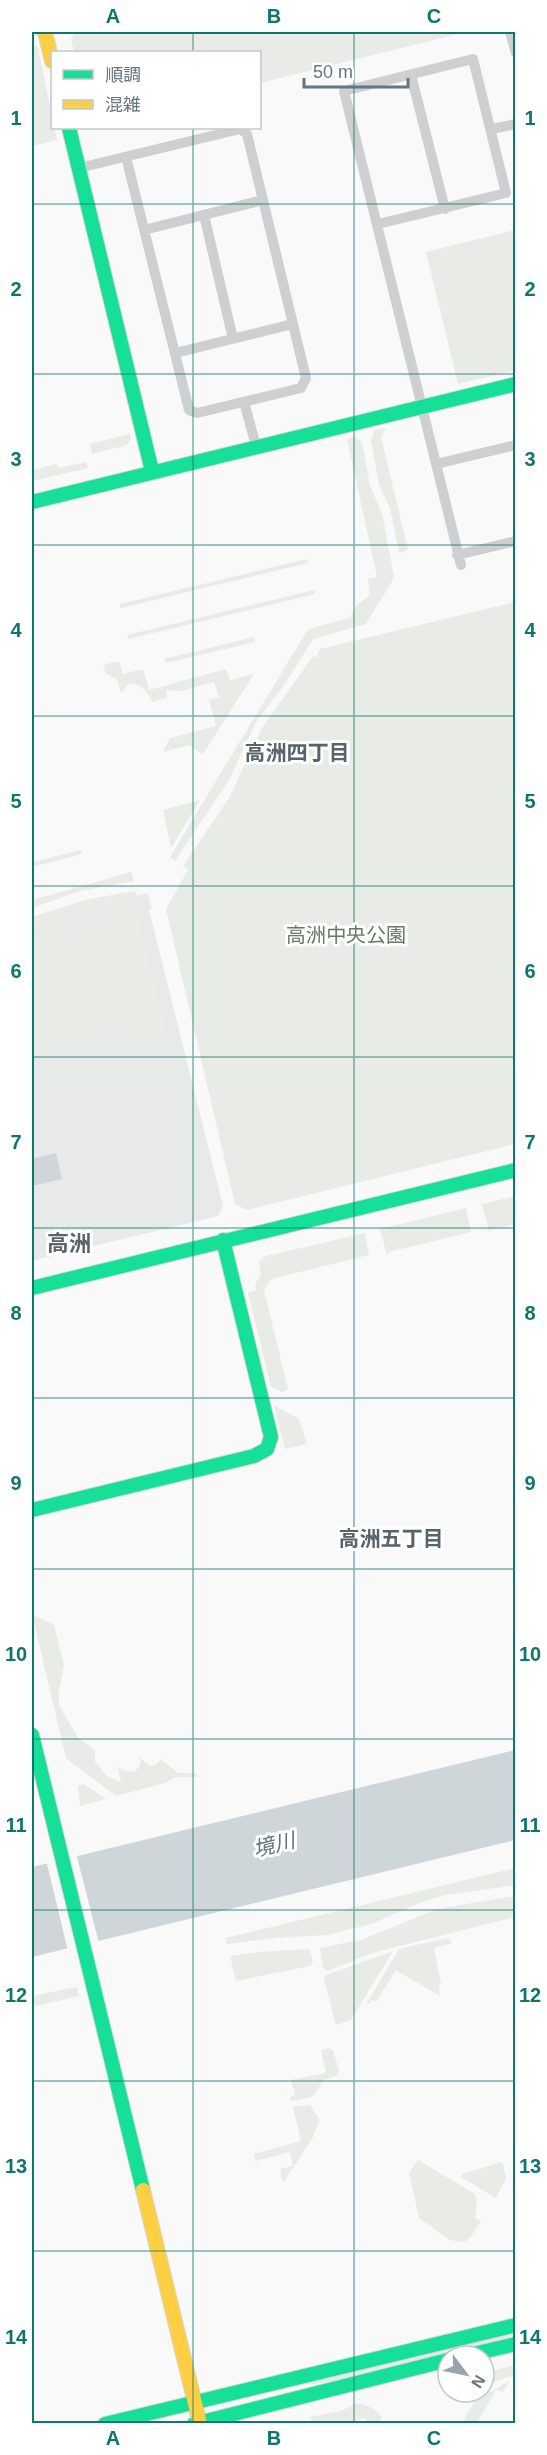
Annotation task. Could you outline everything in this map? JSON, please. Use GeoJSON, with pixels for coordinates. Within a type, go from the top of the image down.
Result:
{"type":"FeatureCollection","features":[{"type":"Feature","properties":{"kind":"street"},"geometry":{"type":"LineString","coordinates":[[45,32],[51,57]]}},
{"type":"Feature","properties":{"kind":"street"},"geometry":{"type":"LineString","coordinates":[[510,32],[516,53]]}},
{"type":"Feature","properties":{"kind":"street"},"geometry":{"type":"LineString","coordinates":[[378,224],[506,194],[492,129],[473,59],[344,91],[459,560],[516,541]]}},
{"type":"Feature","properties":{"kind":"street"},"geometry":{"type":"LineString","coordinates":[[411,75],[445,209]]}},
{"type":"Feature","properties":{"kind":"street"},"geometry":{"type":"LineString","coordinates":[[492,129],[516,124]]}},
{"type":"Feature","properties":{"kind":"street"},"geometry":{"type":"LineString","coordinates":[[69,129],[153,471]]}},
{"type":"Feature","properties":{"kind":"street"},"geometry":{"type":"LineString","coordinates":[[79,168],[240,129],[247,134],[306,378],[301,388],[197,413],[189,410],[126,157]]}},
{"type":"Feature","properties":{"kind":"street"},"geometry":{"type":"LineString","coordinates":[[144,230],[263,200]]}},
{"type":"Feature","properties":{"kind":"street"},"geometry":{"type":"LineString","coordinates":[[204,215],[234,339]]}},
{"type":"Feature","properties":{"kind":"street"},"geometry":{"type":"LineString","coordinates":[[175,353],[293,324]]}},
{"type":"Feature","properties":{"kind":"street"},"geometry":{"type":"LineString","coordinates":[[32,502],[516,384]]}},
{"type":"Feature","properties":{"kind":"street"},"geometry":{"type":"LineString","coordinates":[[244,402],[256,446]]}},
{"type":"Feature","properties":{"kind":"street"},"geometry":{"type":"LineString","coordinates":[[436,464],[516,445]]}},
{"type":"Feature","properties":{"kind":"street"},"geometry":{"type":"LineString","coordinates":[[32,1288],[516,1170]]}},
{"type":"Feature","properties":{"kind":"street"},"geometry":{"type":"LineString","coordinates":[[32,1510],[254,1456],[267,1449],[271,1437],[223,1240]]}},
{"type":"Feature","properties":{"kind":"street"},"geometry":{"type":"LineString","coordinates":[[33,1741],[195,2402],[198,2423],[436,2363]]}},
{"type":"Feature","properties":{"kind":"street"},"geometry":{"type":"LineString","coordinates":[[105,2424],[516,2325]]}},
{"type":"Feature","properties":{"kind":"street"},"geometry":{"type":"LineString","coordinates":[[496,2349],[516,2344]]}},
{"type":"Feature","properties":{"kind":"shaded area"},"geometry":{"type":"Polygon","coordinates":[[[146,898],[223,1206],[218,1216],[32,1261],[32,928],[146,898]]]}},
{"type":"Feature","properties":{"kind":"green space"},"geometry":{"type":"Polygon","coordinates":[[[75,32],[466,32],[261,83],[261,51],[74,51],[71,39],[75,32]]]}},
{"type":"Feature","properties":{"kind":"green space"},"geometry":{"type":"Polygon","coordinates":[[[32,42],[38,48],[51,111],[51,129],[55,129],[57,140],[32,146],[32,42]]]}},
{"type":"Feature","properties":{"kind":"green space"},"geometry":{"type":"Polygon","coordinates":[[[515,230],[515,370],[458,384],[426,252],[515,230]]]}},
{"type":"Feature","properties":{"kind":"green space"},"geometry":{"type":"Polygon","coordinates":[[[386,428],[381,437],[408,550],[399,553],[390,508],[379,485],[371,440],[375,430],[386,428]]]}},
{"type":"Feature","properties":{"kind":"green space"},"geometry":{"type":"Polygon","coordinates":[[[130,434],[131,439],[127,445],[92,454],[90,444],[130,434]]]}},
{"type":"Feature","properties":{"kind":"green space"},"geometry":{"type":"Polygon","coordinates":[[[354,436],[362,442],[370,485],[383,517],[394,578],[366,624],[313,639],[284,685],[256,722],[229,780],[175,861],[170,857],[308,629],[350,618],[356,606],[370,595],[368,579],[377,577],[347,439],[354,436]]]}},
{"type":"Feature","properties":{"kind":"green space"},"geometry":{"type":"Polygon","coordinates":[[[86,462],[88,468],[32,481],[32,470],[56,464],[59,468],[86,462]]]}},
{"type":"Feature","properties":{"kind":"green space"},"geometry":{"type":"Polygon","coordinates":[[[307,559],[308,563],[121,608],[120,604],[307,559]]]}},
{"type":"Feature","properties":{"kind":"green space"},"geometry":{"type":"Polygon","coordinates":[[[314,590],[315,594],[128,639],[127,635],[314,590]]]}},
{"type":"Feature","properties":{"kind":"green space","name":"高洲中央公園"},"geometry":{"type":"Polygon","coordinates":[[[515,602],[515,1144],[247,1210],[235,1204],[166,909],[188,870],[183,866],[229,798],[262,728],[313,656],[316,658],[320,649],[515,602]]]}},
{"type":"Feature","properties":{"kind":"green space"},"geometry":{"type":"Polygon","coordinates":[[[254,637],[255,642],[166,663],[164,659],[254,637]]]}},
{"type":"Feature","properties":{"kind":"green space"},"geometry":{"type":"Polygon","coordinates":[[[119,661],[123,674],[143,669],[149,690],[226,669],[230,680],[254,674],[203,754],[189,745],[163,752],[170,738],[216,726],[209,700],[219,697],[214,682],[180,691],[166,690],[167,698],[152,702],[149,695],[137,685],[129,684],[121,693],[117,679],[106,674],[103,665],[119,661]]]}},
{"type":"Feature","properties":{"kind":"green space"},"geometry":{"type":"Polygon","coordinates":[[[200,800],[171,848],[163,810],[200,800]]]}},
{"type":"Feature","properties":{"kind":"green space"},"geometry":{"type":"Polygon","coordinates":[[[81,850],[82,854],[32,867],[32,862],[81,850]]]}},
{"type":"Feature","properties":{"kind":"green space"},"geometry":{"type":"Polygon","coordinates":[[[131,872],[134,881],[80,891],[32,908],[32,900],[131,872]]]}},
{"type":"Feature","properties":{"kind":"green space"},"geometry":{"type":"Polygon","coordinates":[[[135,891],[137,896],[148,893],[152,909],[145,909],[142,901],[32,929],[32,917],[89,899],[135,891]]]}},
{"type":"Feature","properties":{"kind":"green space"},"geometry":{"type":"Polygon","coordinates":[[[137,912],[169,1039],[132,1032],[98,1031],[65,1039],[32,1056],[32,940],[137,912]]]}},
{"type":"Feature","properties":{"kind":"green space"},"geometry":{"type":"Polygon","coordinates":[[[515,1196],[515,1224],[489,1232],[482,1204],[515,1196]]]}},
{"type":"Feature","properties":{"kind":"green space"},"geometry":{"type":"Polygon","coordinates":[[[466,1208],[471,1232],[389,1252],[387,1255],[380,1229],[466,1208]]]}},
{"type":"Feature","properties":{"kind":"green space"},"geometry":{"type":"Polygon","coordinates":[[[365,1233],[369,1255],[271,1279],[264,1290],[288,1389],[282,1392],[271,1387],[248,1293],[256,1290],[255,1284],[261,1275],[259,1261],[263,1260],[262,1257],[365,1233]]]}},
{"type":"Feature","properties":{"kind":"green space"},"geometry":{"type":"Polygon","coordinates":[[[274,1405],[299,1419],[307,1444],[285,1449],[274,1405]]]}},
{"type":"Feature","properties":{"kind":"green space"},"geometry":{"type":"Polygon","coordinates":[[[32,1614],[54,1625],[64,1665],[59,1705],[78,1738],[95,1750],[95,1762],[107,1776],[121,1783],[118,1767],[125,1771],[135,1771],[141,1762],[138,1756],[150,1766],[156,1765],[161,1759],[178,1773],[196,1773],[198,1777],[176,1777],[165,1783],[116,1796],[66,1758],[32,1614]]]}},
{"type":"Feature","properties":{"kind":"green space"},"geometry":{"type":"Polygon","coordinates":[[[84,1784],[106,1799],[80,1806],[78,1786],[84,1784]]]}},
{"type":"Feature","properties":{"kind":"green space"},"geometry":{"type":"Polygon","coordinates":[[[515,1868],[515,1885],[446,1895],[419,1903],[371,1924],[327,1935],[227,1944],[226,1938],[515,1868]]]}},
{"type":"Feature","properties":{"kind":"green space"},"geometry":{"type":"Polygon","coordinates":[[[515,1896],[515,1917],[372,1953],[328,1971],[323,1968],[320,1948],[361,1940],[437,1909],[515,1896]]]}},
{"type":"Feature","properties":{"kind":"green space"},"geometry":{"type":"Polygon","coordinates":[[[448,1938],[452,1943],[434,1948],[441,1984],[439,1985],[440,1996],[396,1970],[376,2002],[372,2000],[369,2004],[367,2003],[399,1949],[448,1938]]]}},
{"type":"Feature","properties":{"kind":"green space"},"geometry":{"type":"Polygon","coordinates":[[[310,1950],[313,1962],[310,1966],[236,1981],[230,1956],[310,1950]]]}},
{"type":"Feature","properties":{"kind":"green space"},"geometry":{"type":"Polygon","coordinates":[[[393,1951],[351,2020],[336,2025],[324,1979],[326,1975],[393,1951]]]}},
{"type":"Feature","properties":{"kind":"green space"},"geometry":{"type":"Polygon","coordinates":[[[77,1987],[79,1996],[32,2007],[32,1996],[77,1987]]]}},
{"type":"Feature","properties":{"kind":"green space"},"geometry":{"type":"Polygon","coordinates":[[[329,2048],[333,2050],[339,2071],[337,2076],[324,2080],[312,2097],[291,2101],[290,2097],[295,2095],[291,2080],[326,2073],[321,2050],[329,2048]]]}},
{"type":"Feature","properties":{"kind":"green space"},"geometry":{"type":"Polygon","coordinates":[[[310,2105],[320,2120],[312,2139],[283,2183],[280,2169],[293,2166],[290,2152],[255,2161],[254,2154],[301,2141],[293,2107],[310,2105]]]}},
{"type":"Feature","properties":{"kind":"green space"},"geometry":{"type":"Polygon","coordinates":[[[418,2160],[475,2194],[477,2202],[475,2218],[481,2221],[470,2238],[464,2242],[450,2240],[419,2218],[409,2173],[418,2160]]]}},
{"type":"Feature","properties":{"kind":"green space"},"geometry":{"type":"Polygon","coordinates":[[[501,2162],[506,2178],[496,2198],[461,2177],[463,2174],[501,2162]]]}},
{"type":"Feature","properties":{"kind":"green space"},"geometry":{"type":"Polygon","coordinates":[[[515,2330],[515,2338],[491,2344],[459,2344],[515,2330]]]}},
{"type":"Feature","properties":{"kind":"green space"},"geometry":{"type":"Polygon","coordinates":[[[436,2350],[436,2358],[342,2381],[292,2386],[436,2350]]]}},
{"type":"Feature","properties":{"kind":"green space"},"geometry":{"type":"Polygon","coordinates":[[[515,2365],[515,2375],[496,2381],[496,2370],[515,2365]]]}},
{"type":"Feature","properties":{"kind":"green space"},"geometry":{"type":"Polygon","coordinates":[[[510,2380],[503,2392],[496,2389],[510,2380]]]}},
{"type":"Feature","properties":{"kind":"green space"},"geometry":{"type":"Polygon","coordinates":[[[355,2404],[370,2407],[382,2418],[378,2423],[367,2423],[366,2418],[344,2423],[312,2423],[310,2417],[341,2411],[355,2404]]]}},
{"type":"Feature","properties":{"kind":"green space"},"geometry":{"type":"Polygon","coordinates":[[[473,2404],[488,2404],[477,2423],[464,2423],[473,2404]]]}},
{"type":"Feature","properties":{"kind":"water"},"geometry":{"type":"Polygon","coordinates":[[[56,1153],[62,1179],[32,1186],[32,1159],[56,1153]]]}},
{"type":"Feature","properties":{"kind":"water","name":"境川"},"geometry":{"type":"Polygon","coordinates":[[[515,1750],[515,1840],[32,1957],[32,1867],[515,1750]]]}},
{"type":"Feature","properties":{"kind":"pier"},"geometry":{"type":"Polygon","coordinates":[[[76,1853],[99,1943],[68,1951],[46,1860],[76,1853]]]}},
{"type":"Feature","properties":{"kind":"traffic: fast"},"geometry":{"type":"LineString","coordinates":[[69,129],[152,471]]}},
{"type":"Feature","properties":{"kind":"traffic: fast"},"geometry":{"type":"LineString","coordinates":[[32,502],[516,384]]}},
{"type":"Feature","properties":{"kind":"traffic: fast"},"geometry":{"type":"LineString","coordinates":[[32,1288],[516,1170]]}},
{"type":"Feature","properties":{"kind":"traffic: fast"},"geometry":{"type":"LineString","coordinates":[[32,1510],[254,1456],[267,1449],[271,1437],[223,1240]]}},
{"type":"Feature","properties":{"kind":"traffic: fast"},"geometry":{"type":"LineString","coordinates":[[32,1735],[143,2190]]}},
{"type":"Feature","properties":{"kind":"traffic: fast"},"geometry":{"type":"LineString","coordinates":[[105,2424],[516,2325]]}},
{"type":"Feature","properties":{"kind":"traffic: fast"},"geometry":{"type":"LineString","coordinates":[[496,2349],[516,2344]]}},
{"type":"Feature","properties":{"kind":"traffic: fast"},"geometry":{"type":"LineString","coordinates":[[194,2424],[436,2363]]}},
{"type":"Feature","properties":{"kind":"traffic: slow"},"geometry":{"type":"LineString","coordinates":[[45,32],[51,57]]}},
{"type":"Feature","properties":{"kind":"traffic: slow"},"geometry":{"type":"LineString","coordinates":[[143,2190],[200,2424]]}},
{"type":"Feature","properties":{"kind":"district","name":"高洲四丁目"},"geometry":{"type":"Point","coordinates":[297,753]}},
{"type":"Feature","properties":{"kind":"district","name":"高洲"},"geometry":{"type":"Point","coordinates":[69,1243]}},
{"type":"Feature","properties":{"kind":"district","name":"高洲五丁目"},"geometry":{"type":"Point","coordinates":[391,1539]}}]}
